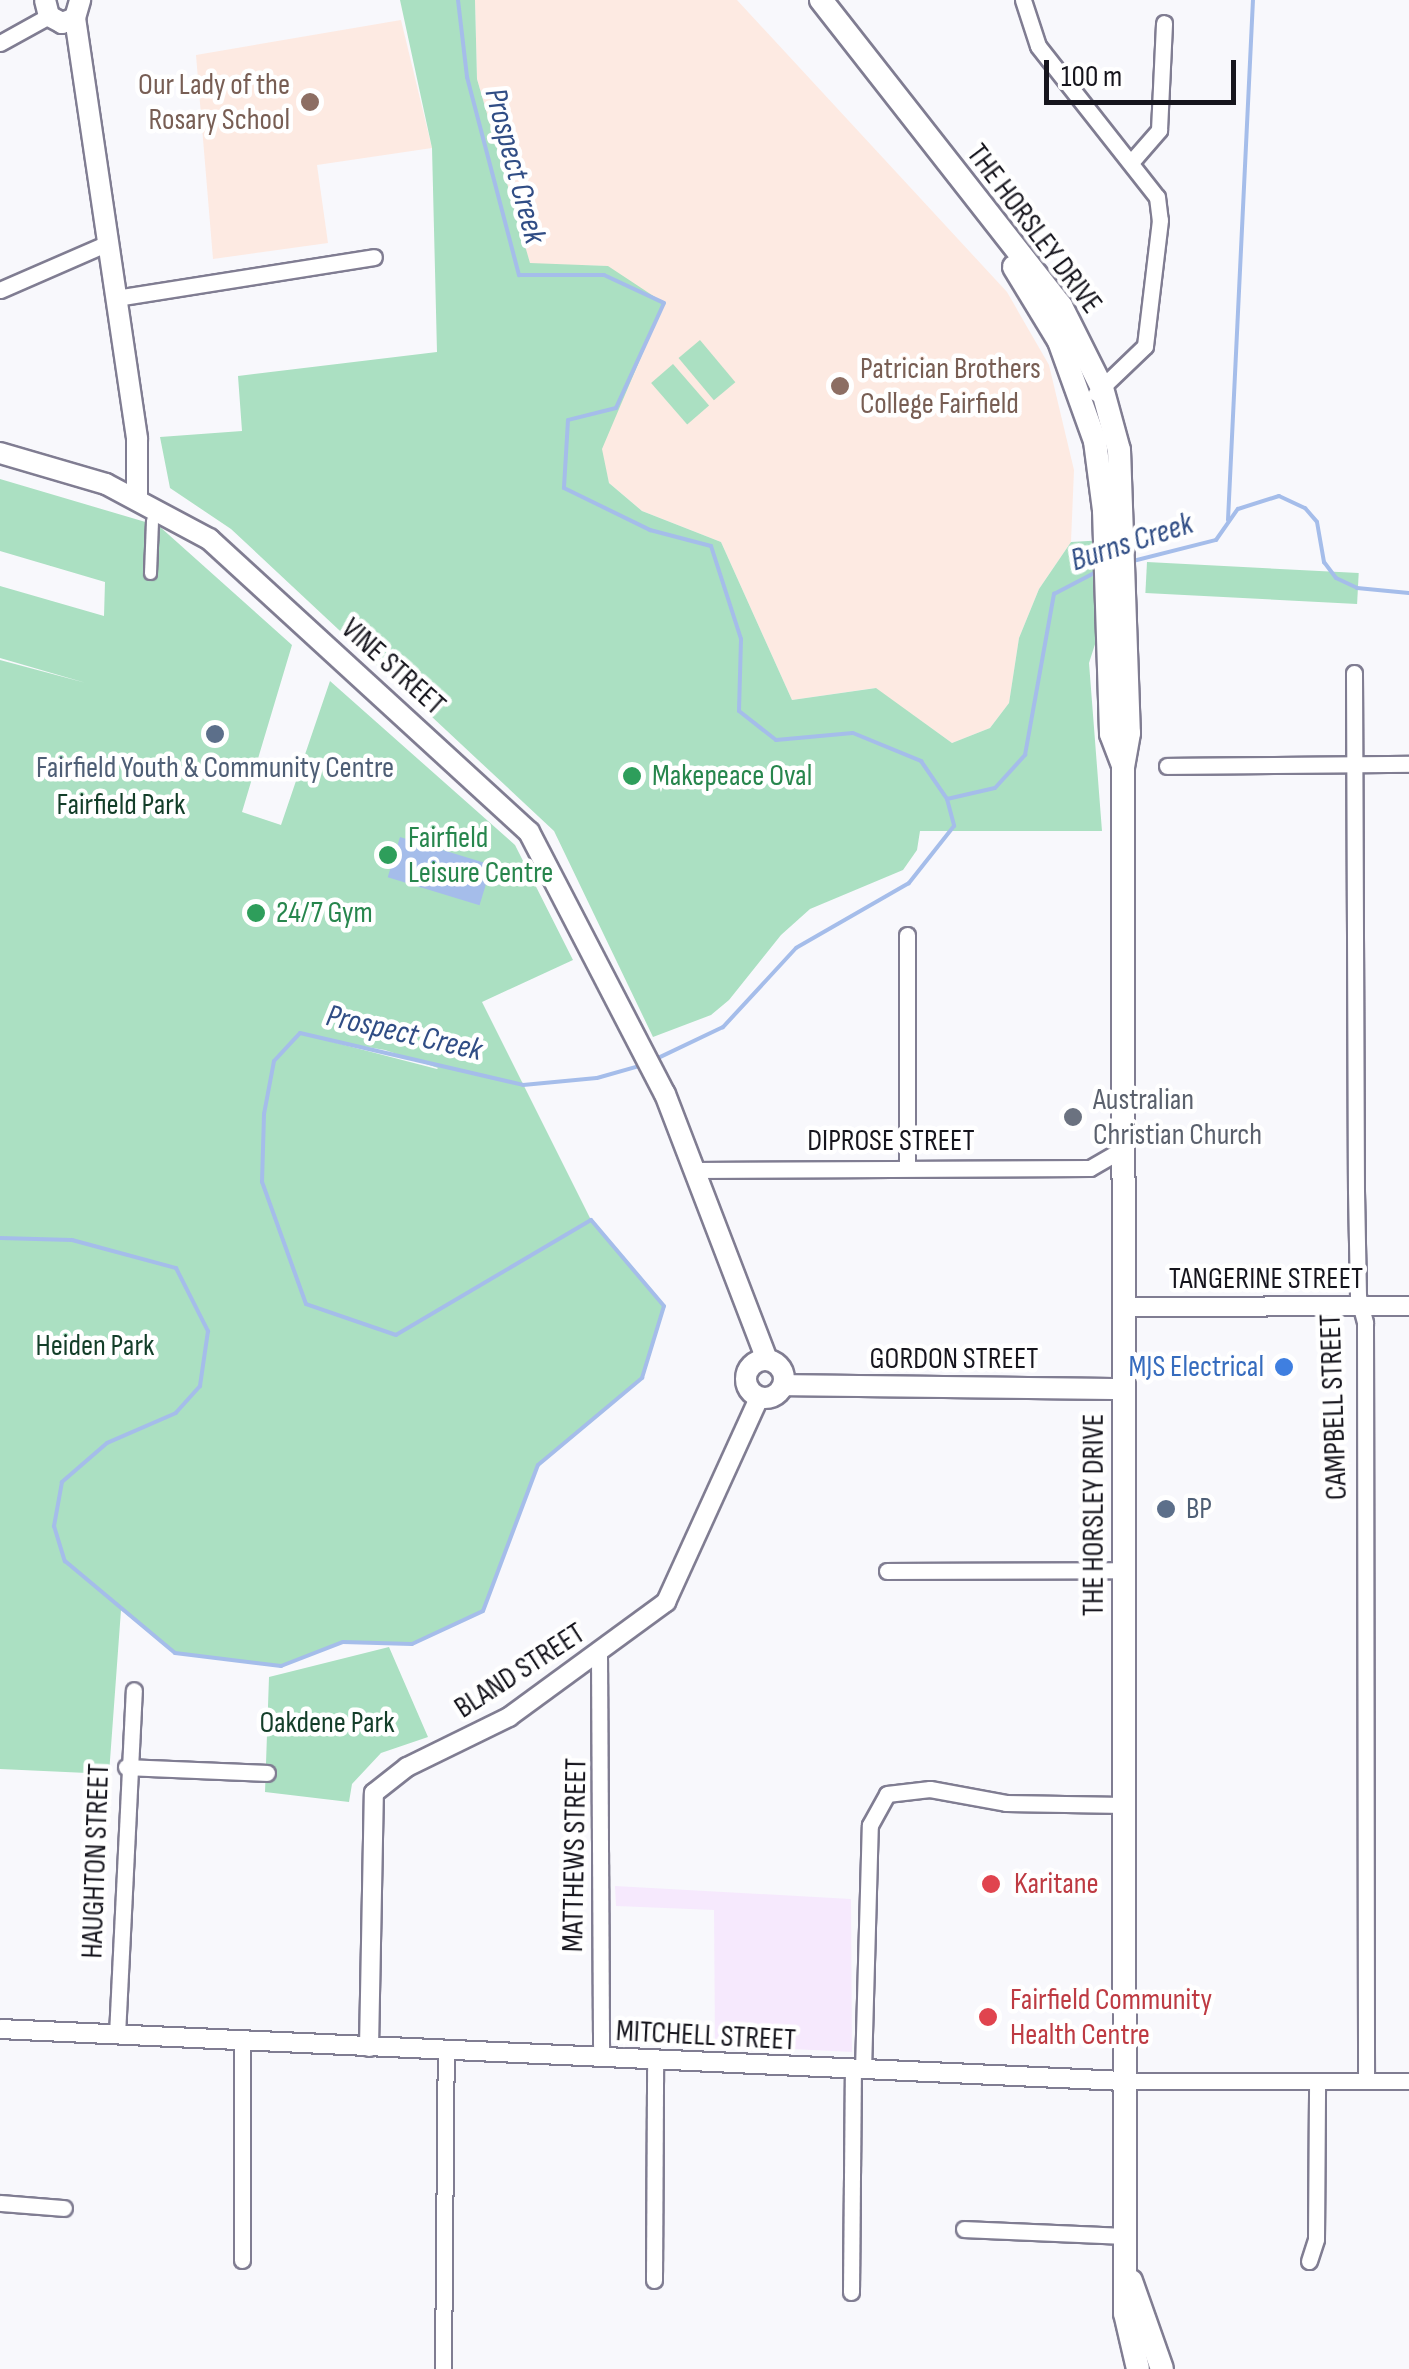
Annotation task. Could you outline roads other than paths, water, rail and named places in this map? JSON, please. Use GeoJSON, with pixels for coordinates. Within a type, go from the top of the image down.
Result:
{"type":"FeatureCollection","features":[{"type":"Feature","properties":{"kind":"main road","name":"THE HORSLEY DRIVE"},"geometry":{"type":"LineString","coordinates":[[803,0],[1010,262],[1093,394]]}},
{"type":"Feature","properties":{"kind":"main road","name":"THE HORSLEY DRIVE"},"geometry":{"type":"LineString","coordinates":[[826,4],[1061,306],[1093,394],[1102,480],[1114,540],[1111,734],[1123,766],[1124,2313],[1137,2368]]}},
{"type":"Feature","properties":{"kind":"main road"},"geometry":{"type":"LineString","coordinates":[[47,8],[62,23],[78,9]]}},
{"type":"Feature","properties":{"kind":"main road"},"geometry":{"type":"LineString","coordinates":[[78,9],[137,439],[136,500]]}},
{"type":"Feature","properties":{"kind":"main road"},"geometry":{"type":"LineString","coordinates":[[0,453],[106,484],[136,500]]}},
{"type":"Feature","properties":{"kind":"main road"},"geometry":{"type":"LineString","coordinates":[[0,467],[136,500]]}},
{"type":"Feature","properties":{"kind":"main road","name":"VINE STREET"},"geometry":{"type":"LineString","coordinates":[[136,500],[209,539],[529,832],[665,1094],[767,1360]]}},
{"type":"Feature","properties":{"kind":"main road"},"geometry":{"type":"LineString","coordinates":[[767,1360],[782,1369],[784,1386],[771,1398],[759,1398],[746,1385],[747,1372],[767,1360]]}},
{"type":"Feature","properties":{"kind":"main road","name":"GORDON STREET"},"geometry":{"type":"LineString","coordinates":[[784,1386],[1124,1389]]}},
{"type":"Feature","properties":{"kind":"main road","name":"THE HORSLEY DRIVE"},"geometry":{"type":"LineString","coordinates":[[1124,2264],[1162,2369]]}},
{"type":"Feature","properties":{"kind":"street"},"geometry":{"type":"LineString","coordinates":[[1023,0],[1038,46],[1133,160],[1157,197],[1160,220],[1150,326],[1137,360],[1093,394]]}},
{"type":"Feature","properties":{"kind":"street"},"geometry":{"type":"LineString","coordinates":[[0,43],[47,8]]}},
{"type":"Feature","properties":{"kind":"street"},"geometry":{"type":"LineString","coordinates":[[1133,160],[1159,130],[1164,23]]}},
{"type":"Feature","properties":{"kind":"street"},"geometry":{"type":"LineString","coordinates":[[0,290],[108,243]]}},
{"type":"Feature","properties":{"kind":"street"},"geometry":{"type":"LineString","coordinates":[[116,298],[374,257]]}},
{"type":"Feature","properties":{"kind":"street"},"geometry":{"type":"LineString","coordinates":[[150,573],[152,520]]}},
{"type":"Feature","properties":{"kind":"street","name":"CAMPBELL STREET"},"geometry":{"type":"LineString","coordinates":[[1354,673],[1360,766],[1366,2081]]}},
{"type":"Feature","properties":{"kind":"street"},"geometry":{"type":"LineString","coordinates":[[1168,766],[1409,764]]}},
{"type":"Feature","properties":{"kind":"street"},"geometry":{"type":"LineString","coordinates":[[907,935],[908,1168]]}},
{"type":"Feature","properties":{"kind":"street"},"geometry":{"type":"LineString","coordinates":[[1124,1148],[1090,1168],[1124,1188]]}},
{"type":"Feature","properties":{"kind":"street","name":"DIPROSE STREET"},"geometry":{"type":"LineString","coordinates":[[693,1170],[1090,1168]]}},
{"type":"Feature","properties":{"kind":"street","name":"TANGERINE STREET"},"geometry":{"type":"LineString","coordinates":[[1124,1307],[1409,1306]]}},
{"type":"Feature","properties":{"kind":"street","name":"BLAND STREET"},"geometry":{"type":"LineString","coordinates":[[369,2047],[374,1793],[407,1768],[509,1717],[599,1653],[674,1592],[759,1398]]}},
{"type":"Feature","properties":{"kind":"street"},"geometry":{"type":"LineString","coordinates":[[888,1570],[1124,1570]]}},
{"type":"Feature","properties":{"kind":"street","name":"MATTHEWS STREET"},"geometry":{"type":"LineString","coordinates":[[599,1653],[601,2058]]}},
{"type":"Feature","properties":{"kind":"street","name":"HAUGHTON STREET"},"geometry":{"type":"LineString","coordinates":[[117,2034],[126,1767],[134,1690]]}},
{"type":"Feature","properties":{"kind":"street"},"geometry":{"type":"LineString","coordinates":[[126,1767],[266,1772]]}},
{"type":"Feature","properties":{"kind":"street"},"geometry":{"type":"LineString","coordinates":[[851,2292],[870,1825],[887,1794],[930,1789],[1006,1804],[1124,1805]]}},
{"type":"Feature","properties":{"kind":"street","name":"MITCHELL STREET"},"geometry":{"type":"LineString","coordinates":[[0,2029],[1124,2081],[1409,2081]]}},
{"type":"Feature","properties":{"kind":"street"},"geometry":{"type":"LineString","coordinates":[[242,2041],[242,2260]]}},
{"type":"Feature","properties":{"kind":"street"},"geometry":{"type":"LineString","coordinates":[[443,2369],[446,2050]]}},
{"type":"Feature","properties":{"kind":"street"},"geometry":{"type":"LineString","coordinates":[[654,2280],[655,2061]]}},
{"type":"Feature","properties":{"kind":"street"},"geometry":{"type":"LineString","coordinates":[[1309,2261],[1316,2239],[1317,2081]]}},
{"type":"Feature","properties":{"kind":"street"},"geometry":{"type":"LineString","coordinates":[[0,2204],[64,2208]]}},
{"type":"Feature","properties":{"kind":"street"},"geometry":{"type":"LineString","coordinates":[[964,2229],[1124,2236]]}},
{"type":"Feature","properties":{"kind":"water"},"geometry":{"type":"Polygon","coordinates":[[[400,837],[492,865],[480,905],[388,877],[400,837]]]}},
{"type":"Feature","properties":{"kind":"waterway","name":"Prospect Creek"},"geometry":{"type":"LineString","coordinates":[[458,0],[467,77],[519,275],[604,275],[664,303],[616,408],[568,420],[564,488],[650,530],[711,546],[741,639],[739,711],[776,740],[853,733],[921,761],[947,799],[954,826],[909,883],[796,948],[723,1027],[656,1059]]}},
{"type":"Feature","properties":{"kind":"waterway"},"geometry":{"type":"LineString","coordinates":[[1228,520],[1253,0]]}},
{"type":"Feature","properties":{"kind":"waterway","name":"Burns Creek"},"geometry":{"type":"LineString","coordinates":[[1129,562],[1216,540],[1238,509],[1279,496],[1305,508],[1317,522],[1324,562],[1336,578],[1357,588],[1409,593]]}},
{"type":"Feature","properties":{"kind":"waterway","name":"Burns Creek"},"geometry":{"type":"LineString","coordinates":[[947,799],[995,788],[1025,755],[1054,594],[1096,572]]}},
{"type":"Feature","properties":{"kind":"waterway","name":"Prospect Creek"},"geometry":{"type":"LineString","coordinates":[[0,1238],[72,1240],[176,1268],[208,1331],[200,1386],[176,1413],[107,1443],[62,1482],[54,1526],[65,1561],[175,1653],[281,1666],[343,1642],[412,1644],[483,1611],[538,1465],[642,1378],[664,1306],[591,1220],[396,1335],[306,1304],[262,1182],[264,1114],[274,1061],[300,1033],[523,1085],[597,1078],[643,1065]]}},
{"type":"Feature","properties":{"kind":"place","name":"Our Lady of the Rosary School"},"geometry":{"type":"Point","coordinates":[310,102]}},
{"type":"Feature","properties":{"kind":"place","name":"Patrician Brothers College Fairfield"},"geometry":{"type":"Point","coordinates":[840,386]}},
{"type":"Feature","properties":{"kind":"place","name":"Fairfield Youth & Community Centre"},"geometry":{"type":"Point","coordinates":[215,734]}},
{"type":"Feature","properties":{"kind":"place","name":"Makepeace Oval"},"geometry":{"type":"Point","coordinates":[632,776]}},
{"type":"Feature","properties":{"kind":"place","name":"Fairfield Leisure Centre"},"geometry":{"type":"Point","coordinates":[388,855]}},
{"type":"Feature","properties":{"kind":"place","name":"24/7 Gym"},"geometry":{"type":"Point","coordinates":[256,913]}},
{"type":"Feature","properties":{"kind":"place","name":"Australian Christian Church"},"geometry":{"type":"Point","coordinates":[1073,1117]}},
{"type":"Feature","properties":{"kind":"place","name":"MJS Electrical"},"geometry":{"type":"Point","coordinates":[1284,1367]}},
{"type":"Feature","properties":{"kind":"place","name":"BP"},"geometry":{"type":"Point","coordinates":[1166,1509]}},
{"type":"Feature","properties":{"kind":"place","name":"Karitane"},"geometry":{"type":"Point","coordinates":[991,1884]}},
{"type":"Feature","properties":{"kind":"place","name":"Fairfield Community Health Centre"},"geometry":{"type":"Point","coordinates":[988,2017]}},
{"type":"Feature","properties":{"kind":"park label","name":"Fairfield Park"},"geometry":{"type":"Point","coordinates":[121,805]}},
{"type":"Feature","properties":{"kind":"park label","name":"Heiden Park"},"geometry":{"type":"Point","coordinates":[95,1346]}},
{"type":"Feature","properties":{"kind":"park label","name":"Oakdene Park"},"geometry":{"type":"Point","coordinates":[327,1723]}}]}
